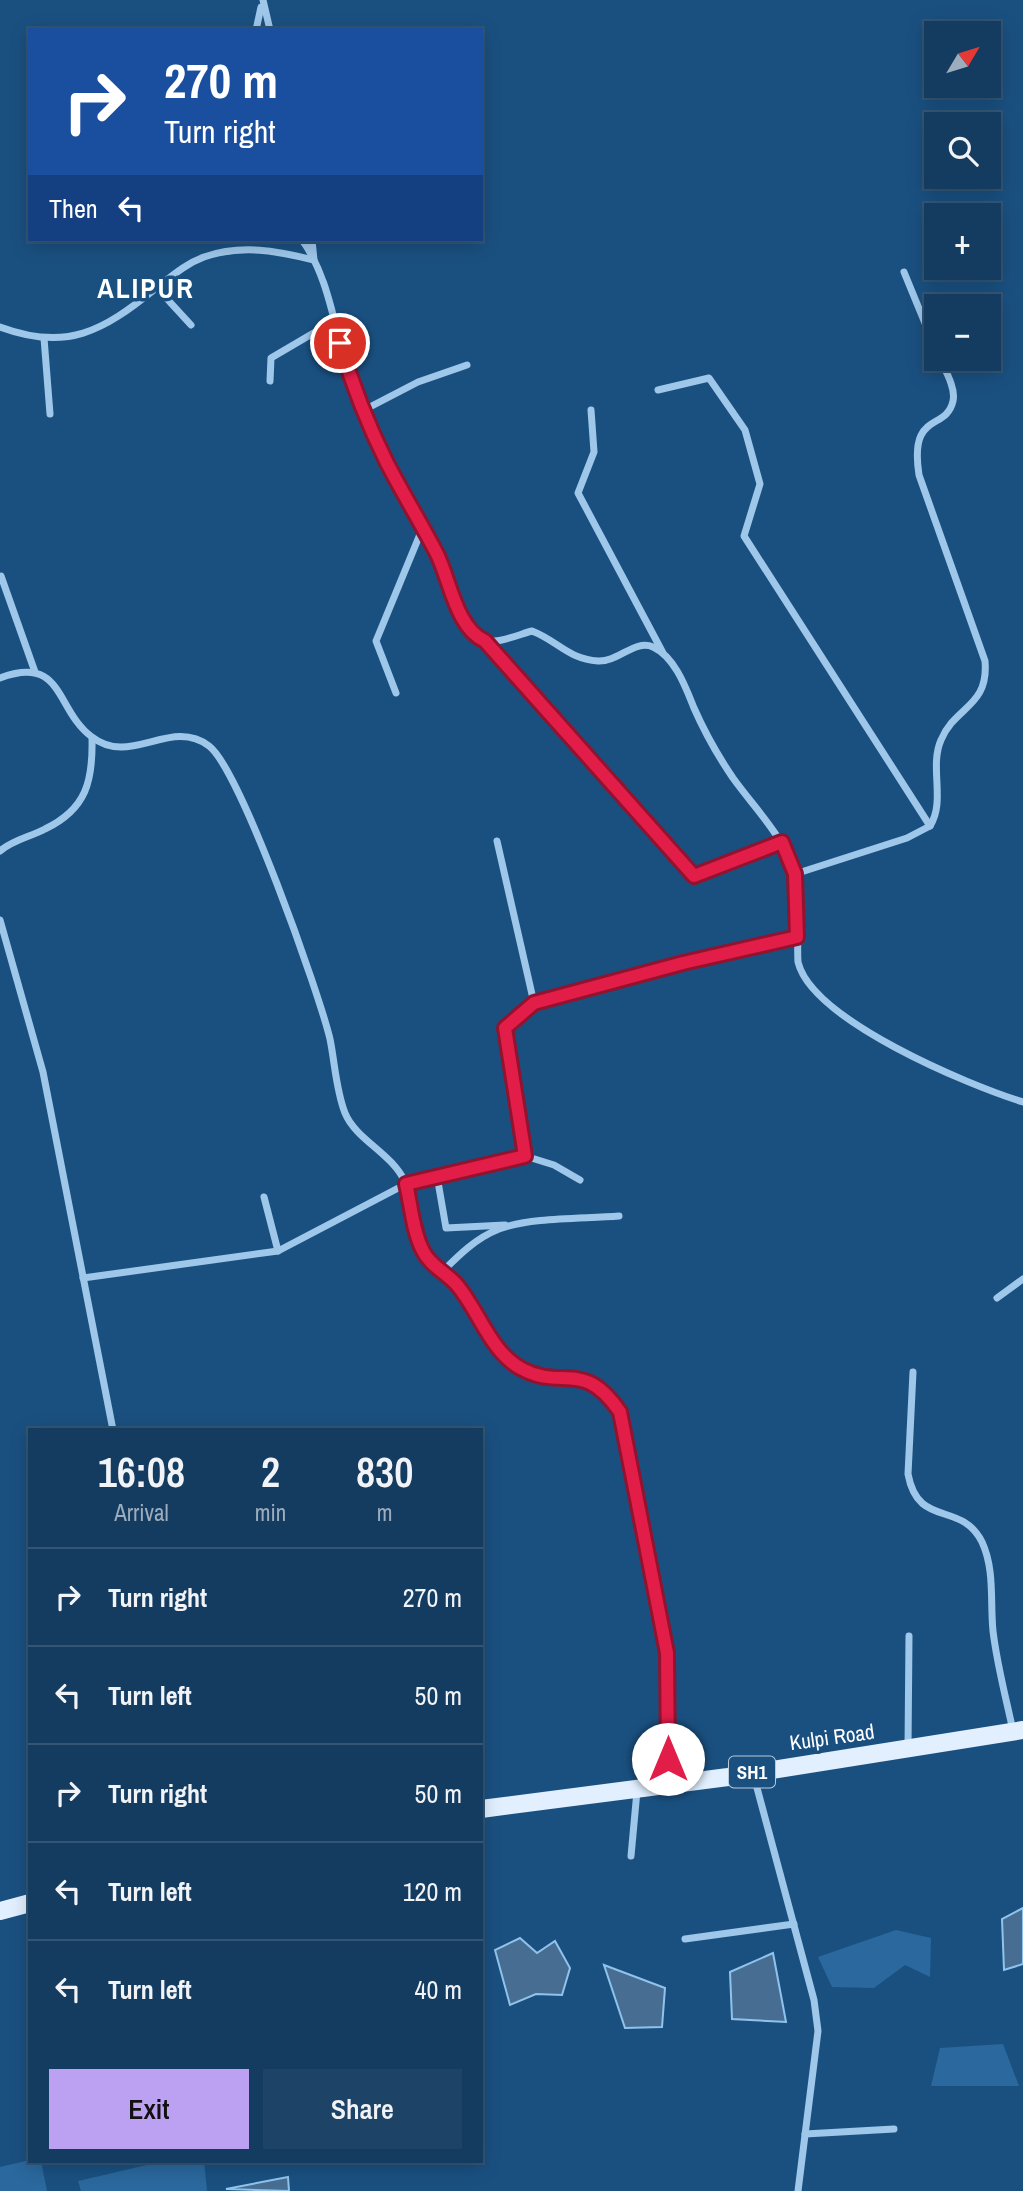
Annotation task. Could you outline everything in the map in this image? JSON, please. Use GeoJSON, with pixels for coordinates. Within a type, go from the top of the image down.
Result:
{"type":"FeatureCollection","features":[{"type":"Feature","properties":{"kind":"main road","name":"Kulpi Road"},"geometry":{"type":"LineString","coordinates":[[483,1809],[668,1785],[1018,1731]]}},
{"type":"Feature","properties":{"kind":"main road"},"geometry":{"type":"LineString","coordinates":[[0,1911],[28,1904]]}},
{"type":"Feature","properties":{"kind":"street"},"geometry":{"type":"LineString","coordinates":[[256,28],[262,0]]}},
{"type":"Feature","properties":{"kind":"street"},"geometry":{"type":"LineString","coordinates":[[262,0],[270,28]]}},
{"type":"Feature","properties":{"kind":"street"},"geometry":{"type":"LineString","coordinates":[[303,242],[314,260]]}},
{"type":"Feature","properties":{"kind":"street"},"geometry":{"type":"LineString","coordinates":[[312,242],[314,260],[352,385],[387,463],[423,527],[463,618],[477,637],[485,641],[694,876],[782,842]]}},
{"type":"Feature","properties":{"kind":"street"},"geometry":{"type":"LineString","coordinates":[[0,327],[44,338],[78,336],[112,323],[191,263],[240,248],[278,252],[314,260]]}},
{"type":"Feature","properties":{"kind":"street"},"geometry":{"type":"LineString","coordinates":[[904,272],[924,321]]}},
{"type":"Feature","properties":{"kind":"street"},"geometry":{"type":"LineString","coordinates":[[158,288],[191,325]]}},
{"type":"Feature","properties":{"kind":"street"},"geometry":{"type":"LineString","coordinates":[[270,381],[271,358],[334,321]]}},
{"type":"Feature","properties":{"kind":"street"},"geometry":{"type":"LineString","coordinates":[[44,338],[50,414]]}},
{"type":"Feature","properties":{"kind":"street"},"geometry":{"type":"LineString","coordinates":[[364,410],[418,382],[467,365]]}},
{"type":"Feature","properties":{"kind":"street"},"geometry":{"type":"LineString","coordinates":[[795,874],[914,836],[930,827],[937,809],[937,755],[940,741],[947,729],[978,698],[986,675],[977,636],[925,495],[916,459],[917,440],[922,430],[949,409],[953,402],[953,393],[945,371]]}},
{"type":"Feature","properties":{"kind":"street"},"geometry":{"type":"LineString","coordinates":[[658,390],[709,378],[745,430],[760,484],[744,536],[930,827]]}},
{"type":"Feature","properties":{"kind":"street"},"geometry":{"type":"LineString","coordinates":[[591,410],[594,452],[578,493],[663,653],[683,684],[714,748],[782,842],[795,874],[797,937],[802,975],[813,991],[837,1012],[950,1074],[1023,1102]]}},
{"type":"Feature","properties":{"kind":"street"},"geometry":{"type":"LineString","coordinates":[[396,693],[376,642],[423,527]]}},
{"type":"Feature","properties":{"kind":"street"},"geometry":{"type":"LineString","coordinates":[[1,576],[36,672]]}},
{"type":"Feature","properties":{"kind":"street"},"geometry":{"type":"LineString","coordinates":[[485,641],[532,631],[574,657],[582,659],[602,662],[640,645],[651,646],[663,653]]}},
{"type":"Feature","properties":{"kind":"street"},"geometry":{"type":"LineString","coordinates":[[0,678],[13,673],[36,672],[53,682],[92,737],[121,749],[185,735],[212,747],[225,766],[311,976],[330,1039],[346,1116],[356,1130],[397,1167],[406,1184],[422,1251],[465,1295],[509,1360],[524,1371],[582,1379],[599,1387],[620,1412],[667,1653],[668,1785]]}},
{"type":"Feature","properties":{"kind":"street"},"geometry":{"type":"LineString","coordinates":[[0,851],[61,820],[82,798],[89,786],[93,767],[92,737]]}},
{"type":"Feature","properties":{"kind":"street"},"geometry":{"type":"LineString","coordinates":[[497,841],[534,1003]]}},
{"type":"Feature","properties":{"kind":"street"},"geometry":{"type":"LineString","coordinates":[[0,920],[43,1072],[113,1428]]}},
{"type":"Feature","properties":{"kind":"street"},"geometry":{"type":"LineString","coordinates":[[525,1156],[505,1028],[534,1003],[683,963],[797,937]]}},
{"type":"Feature","properties":{"kind":"street"},"geometry":{"type":"LineString","coordinates":[[83,1278],[278,1251],[406,1184],[525,1156],[554,1165],[580,1180]]}},
{"type":"Feature","properties":{"kind":"street"},"geometry":{"type":"LineString","coordinates":[[437,1176],[446,1228],[619,1216]]}},
{"type":"Feature","properties":{"kind":"street"},"geometry":{"type":"LineString","coordinates":[[264,1197],[278,1251]]}},
{"type":"Feature","properties":{"kind":"street"},"geometry":{"type":"LineString","coordinates":[[442,1272],[480,1240],[517,1224]]}},
{"type":"Feature","properties":{"kind":"street"},"geometry":{"type":"LineString","coordinates":[[998,1298],[1023,1279]]}},
{"type":"Feature","properties":{"kind":"street"},"geometry":{"type":"LineString","coordinates":[[914,1372],[908,1474],[911,1489],[916,1501],[926,1508],[957,1518],[981,1541],[992,1587],[999,1666],[1018,1731]]}},
{"type":"Feature","properties":{"kind":"street"},"geometry":{"type":"LineString","coordinates":[[908,1749],[909,1636]]}},
{"type":"Feature","properties":{"kind":"street"},"geometry":{"type":"LineString","coordinates":[[753,1772],[814,2000],[818,2031],[798,2191]]}},
{"type":"Feature","properties":{"kind":"street"},"geometry":{"type":"LineString","coordinates":[[631,1856],[637,1789]]}},
{"type":"Feature","properties":{"kind":"street"},"geometry":{"type":"LineString","coordinates":[[685,1939],[794,1924]]}},
{"type":"Feature","properties":{"kind":"street"},"geometry":{"type":"LineString","coordinates":[[805,2134],[894,2129]]}},
{"type":"Feature","properties":{"kind":"shaded area"},"geometry":{"type":"Polygon","coordinates":[[[1023,1908],[1023,1964],[1004,1970],[1002,1919],[1023,1908]]]}},
{"type":"Feature","properties":{"kind":"shaded area"},"geometry":{"type":"Polygon","coordinates":[[[896,1930],[931,1938],[930,1977],[905,1965],[874,1988],[832,1987],[818,1957],[896,1930]]]}},
{"type":"Feature","properties":{"kind":"shaded area"},"geometry":{"type":"Polygon","coordinates":[[[520,1938],[537,1953],[555,1941],[570,1968],[562,1995],[536,1994],[510,2005],[495,1950],[520,1938]]]}},
{"type":"Feature","properties":{"kind":"shaded area"},"geometry":{"type":"Polygon","coordinates":[[[773,1953],[786,2022],[732,2019],[730,1972],[773,1953]]]}},
{"type":"Feature","properties":{"kind":"shaded area"},"geometry":{"type":"Polygon","coordinates":[[[604,1965],[665,1988],[662,2027],[625,2028],[604,1965]]]}},
{"type":"Feature","properties":{"kind":"shaded area"},"geometry":{"type":"Polygon","coordinates":[[[1003,2044],[1019,2086],[931,2086],[940,2048],[1003,2044]]]}},
{"type":"Feature","properties":{"kind":"shaded area"},"geometry":{"type":"Polygon","coordinates":[[[28,2160],[28,2163],[41,2163],[47,2191],[0,2191],[0,2167],[28,2160]]]}},
{"type":"Feature","properties":{"kind":"shaded area"},"geometry":{"type":"Polygon","coordinates":[[[155,2163],[204,2163],[207,2191],[81,2191],[78,2181],[155,2163]]]}},
{"type":"Feature","properties":{"kind":"shaded area"},"geometry":{"type":"Polygon","coordinates":[[[288,2177],[289,2191],[226,2189],[288,2177]]]}},
{"type":"Feature","properties":{"kind":"district","name":"ALIPUR"},"geometry":{"type":"Point","coordinates":[146,288]}},
{"type":"Feature","properties":{"kind":"route"},"geometry":{"type":"LineString","coordinates":[[340,343],[352,385],[387,463],[438,556],[463,618],[471,630],[485,641],[694,876],[782,842],[795,874],[797,937],[683,963],[534,1003],[505,1028],[525,1156],[406,1184],[422,1251],[430,1263],[455,1282],[509,1360],[524,1371],[582,1379],[599,1387],[620,1412],[662,1615],[667,1653],[668,1759]]}}]}
